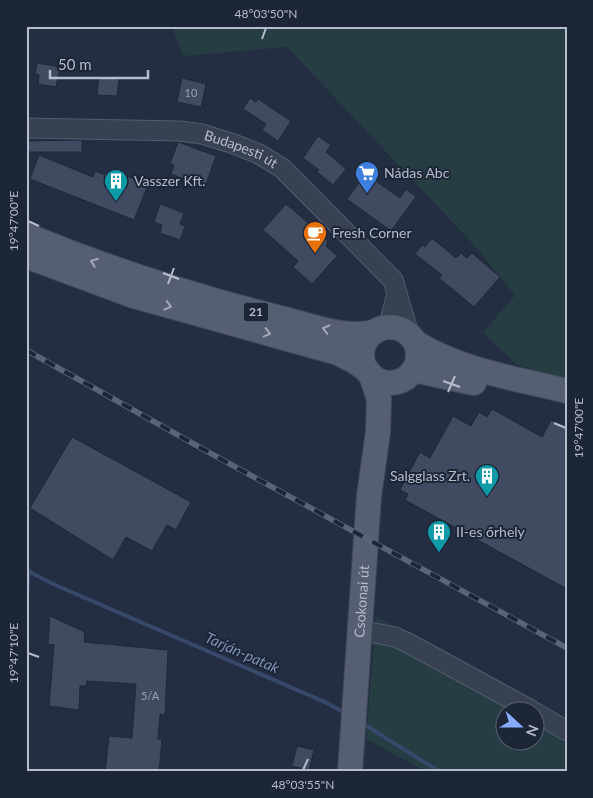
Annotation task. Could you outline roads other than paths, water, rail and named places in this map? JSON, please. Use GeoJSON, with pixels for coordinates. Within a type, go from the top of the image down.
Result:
{"type":"FeatureCollection","features":[{"type":"Feature","properties":{"kind":"main road","name":"21"},"geometry":{"type":"LineString","coordinates":[[26,235],[110,268],[241,308],[339,333],[365,334],[398,328],[436,355],[464,366],[567,391]]}},
{"type":"Feature","properties":{"kind":"main road","name":"21"},"geometry":{"type":"LineString","coordinates":[[26,256],[134,296],[338,353],[354,361],[383,382],[406,376],[459,379],[567,407]]}},
{"type":"Feature","properties":{"kind":"main road"},"geometry":{"type":"LineString","coordinates":[[378,432],[379,399],[362,359],[363,347],[366,341],[380,330]]}},
{"type":"Feature","properties":{"kind":"main road"},"geometry":{"type":"LineString","coordinates":[[378,432],[406,376],[418,360],[413,338]]}},
{"type":"Feature","properties":{"kind":"main road","name":"Csokonai út"},"geometry":{"type":"LineString","coordinates":[[350,772],[369,496],[378,432]]}},
{"type":"Feature","properties":{"kind":"street","name":"Budapesti út"},"geometry":{"type":"LineString","coordinates":[[26,128],[180,131],[202,134],[223,140],[259,154],[282,168],[393,280],[413,338]]}},
{"type":"Feature","properties":{"kind":"street"},"geometry":{"type":"LineString","coordinates":[[380,330],[390,321],[397,292]]}},
{"type":"Feature","properties":{"kind":"street"},"geometry":{"type":"LineString","coordinates":[[359,630],[395,638],[418,647],[513,700]]}},
{"type":"Feature","properties":{"kind":"street"},"geometry":{"type":"LineString","coordinates":[[546,718],[567,730]]}},
{"type":"Feature","properties":{"kind":"waterway","name":"Tarján-patak"},"geometry":{"type":"LineString","coordinates":[[26,570],[53,584],[327,703],[345,713]]}},
{"type":"Feature","properties":{"kind":"waterway"},"geometry":{"type":"LineString","coordinates":[[26,604],[29,571]]}},
{"type":"Feature","properties":{"kind":"waterway","name":"Tarján-patak"},"geometry":{"type":"LineString","coordinates":[[362,723],[440,772]]}},
{"type":"Feature","properties":{"kind":"railway"},"geometry":{"type":"LineString","coordinates":[[26,350],[567,648]]}},
{"type":"Feature","properties":{"kind":"place","name":"Nádas Abc"},"geometry":{"type":"Point","coordinates":[367,194]}},
{"type":"Feature","properties":{"kind":"place","name":"Vasszer Kft."},"geometry":{"type":"Point","coordinates":[116,202]}},
{"type":"Feature","properties":{"kind":"place","name":"Fresh Corner"},"geometry":{"type":"Point","coordinates":[315,254]}},
{"type":"Feature","properties":{"kind":"place","name":"Salgglass Zrt."},"geometry":{"type":"Point","coordinates":[487,497]}},
{"type":"Feature","properties":{"kind":"place","name":"II-es őrhely"},"geometry":{"type":"Point","coordinates":[439,553]}}]}
